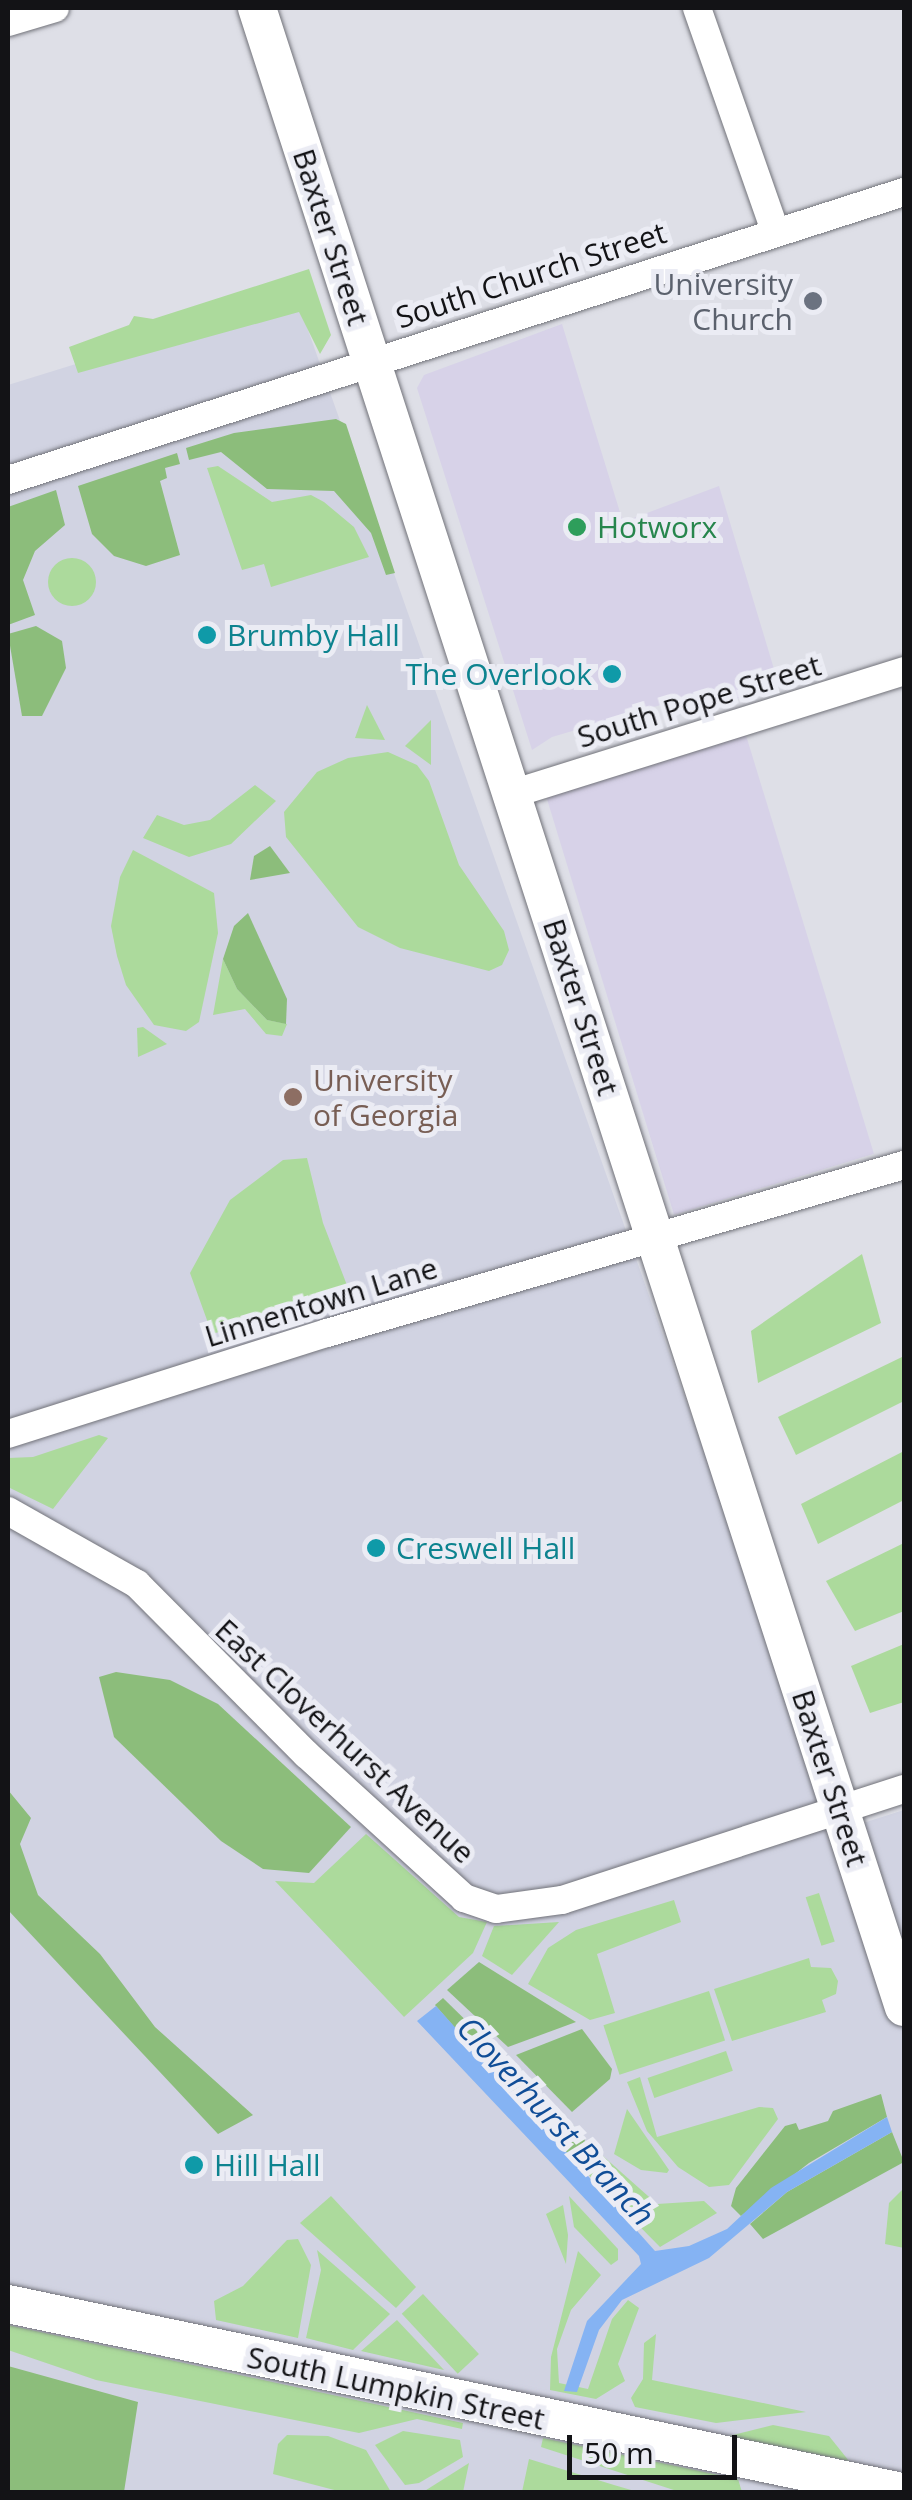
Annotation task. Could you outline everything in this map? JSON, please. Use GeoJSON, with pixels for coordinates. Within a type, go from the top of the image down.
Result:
{"type":"FeatureCollection","features":[{"type":"Feature","properties":{"kind":"main road","name":"Baxter Street"},"geometry":{"type":"LineString","coordinates":[[258,8],[904,2007]]}},
{"type":"Feature","properties":{"kind":"main road","name":"South Lumpkin Street"},"geometry":{"type":"LineString","coordinates":[[8,2304],[902,2492]]}},
{"type":"Feature","properties":{"kind":"street"},"geometry":{"type":"LineString","coordinates":[[8,22],[55,8]]}},
{"type":"Feature","properties":{"kind":"street"},"geometry":{"type":"LineString","coordinates":[[698,8],[775,231]]}},
{"type":"Feature","properties":{"kind":"street","name":"South Church Street"},"geometry":{"type":"LineString","coordinates":[[8,480],[371,360],[904,192]]}},
{"type":"Feature","properties":{"kind":"street","name":"South Pope Street"},"geometry":{"type":"LineString","coordinates":[[512,794],[904,671]]}},
{"type":"Feature","properties":{"kind":"street","name":"Linnentown Lane"},"geometry":{"type":"LineString","coordinates":[[8,1434],[904,1165]]}},
{"type":"Feature","properties":{"kind":"street","name":"East Cloverhurst Avenue"},"geometry":{"type":"LineString","coordinates":[[8,1511],[138,1584],[306,1754],[464,1898],[496,1908],[562,1900],[904,1788]]}},
{"type":"Feature","properties":{"kind":"shaded area","name":"University of Georgia"},"geometry":{"type":"Polygon","coordinates":[[[296,296],[838,1831],[904,1810],[904,2492],[8,2492],[8,385],[296,296]]]}},
{"type":"Feature","properties":{"kind":"shaded area"},"geometry":{"type":"Polygon","coordinates":[[[562,324],[623,522],[719,486],[774,669],[760,693],[707,705],[691,696],[552,737],[532,750],[417,388],[424,375],[562,324]]]}},
{"type":"Feature","properties":{"kind":"shaded area"},"geometry":{"type":"Polygon","coordinates":[[[745,732],[874,1154],[674,1215],[545,793],[745,732]]]}},
{"type":"Feature","properties":{"kind":"green space"},"geometry":{"type":"Polygon","coordinates":[[[309,269],[331,335],[320,354],[299,312],[78,373],[69,347],[129,325],[134,316],[153,319],[309,269]]]}},
{"type":"Feature","properties":{"kind":"green space"},"geometry":{"type":"Polygon","coordinates":[[[336,419],[346,424],[395,573],[386,575],[371,533],[334,491],[267,489],[221,452],[189,460],[186,448],[234,433],[336,419]]]}},
{"type":"Feature","properties":{"kind":"green space"},"geometry":{"type":"Polygon","coordinates":[[[177,453],[180,464],[165,468],[167,478],[160,481],[180,555],[146,566],[114,556],[92,534],[78,486],[177,453]]]}},
{"type":"Feature","properties":{"kind":"green space"},"geometry":{"type":"Polygon","coordinates":[[[218,466],[272,502],[311,495],[324,502],[354,527],[369,557],[271,587],[264,564],[242,570],[207,468],[218,466]]]}},
{"type":"Feature","properties":{"kind":"green space"},"geometry":{"type":"Polygon","coordinates":[[[56,490],[65,525],[35,551],[23,580],[35,615],[8,625],[8,507],[56,490]]]}},
{"type":"Feature","properties":{"kind":"green space"},"geometry":{"type":"Polygon","coordinates":[[[72,558],[89,565],[96,582],[89,599],[72,606],[55,599],[48,582],[55,565],[72,558]]]}},
{"type":"Feature","properties":{"kind":"green space"},"geometry":{"type":"Polygon","coordinates":[[[36,626],[62,641],[66,668],[42,716],[22,716],[8,634],[36,626]]]}},
{"type":"Feature","properties":{"kind":"green space"},"geometry":{"type":"Polygon","coordinates":[[[367,705],[385,740],[355,738],[367,705]]]}},
{"type":"Feature","properties":{"kind":"green space"},"geometry":{"type":"Polygon","coordinates":[[[431,720],[431,765],[405,746],[431,720]]]}},
{"type":"Feature","properties":{"kind":"green space"},"geometry":{"type":"Polygon","coordinates":[[[388,752],[417,765],[429,781],[459,865],[504,931],[509,950],[502,965],[489,971],[400,948],[358,927],[286,837],[284,812],[317,772],[348,758],[388,752]]]}},
{"type":"Feature","properties":{"kind":"green space"},"geometry":{"type":"Polygon","coordinates":[[[255,785],[276,801],[231,844],[189,857],[143,838],[157,815],[184,825],[210,820],[255,785]]]}},
{"type":"Feature","properties":{"kind":"green space"},"geometry":{"type":"Polygon","coordinates":[[[270,846],[290,873],[250,880],[254,856],[270,846]]]}},
{"type":"Feature","properties":{"kind":"green space"},"geometry":{"type":"Polygon","coordinates":[[[133,850],[214,893],[218,933],[199,1022],[186,1031],[154,1025],[126,985],[117,956],[111,926],[120,877],[133,850]]]}},
{"type":"Feature","properties":{"kind":"green space"},"geometry":{"type":"Polygon","coordinates":[[[248,913],[287,999],[286,1024],[267,1020],[237,989],[223,959],[234,926],[248,913]]]}},
{"type":"Feature","properties":{"kind":"green space"},"geometry":{"type":"Polygon","coordinates":[[[223,959],[237,989],[267,1020],[287,1024],[282,1036],[266,1034],[245,1009],[213,1015],[223,959]]]}},
{"type":"Feature","properties":{"kind":"green space"},"geometry":{"type":"Polygon","coordinates":[[[143,1027],[167,1044],[138,1057],[137,1028],[143,1027]]]}},
{"type":"Feature","properties":{"kind":"green space"},"geometry":{"type":"Polygon","coordinates":[[[307,1158],[323,1223],[350,1293],[212,1334],[190,1273],[230,1200],[283,1160],[307,1158]]]}},
{"type":"Feature","properties":{"kind":"green space"},"geometry":{"type":"Polygon","coordinates":[[[862,1254],[881,1323],[758,1383],[751,1331],[862,1254]]]}},
{"type":"Feature","properties":{"kind":"green space"},"geometry":{"type":"Polygon","coordinates":[[[902,1357],[904,1401],[796,1455],[778,1417],[902,1357]]]}},
{"type":"Feature","properties":{"kind":"green space"},"geometry":{"type":"Polygon","coordinates":[[[99,1435],[108,1438],[53,1509],[8,1487],[8,1458],[33,1457],[99,1435]]]}},
{"type":"Feature","properties":{"kind":"green space"},"geometry":{"type":"Polygon","coordinates":[[[904,1451],[904,1500],[818,1544],[801,1504],[904,1451]]]}},
{"type":"Feature","properties":{"kind":"green space"},"geometry":{"type":"Polygon","coordinates":[[[904,1543],[904,1611],[855,1631],[826,1581],[904,1543]]]}},
{"type":"Feature","properties":{"kind":"green space"},"geometry":{"type":"Polygon","coordinates":[[[904,1644],[904,1702],[870,1713],[851,1666],[904,1644]]]}},
{"type":"Feature","properties":{"kind":"green space"},"geometry":{"type":"Polygon","coordinates":[[[116,1672],[170,1680],[218,1704],[351,1827],[309,1873],[263,1869],[221,1841],[114,1737],[99,1677],[116,1672]]]}},
{"type":"Feature","properties":{"kind":"green space"},"geometry":{"type":"Polygon","coordinates":[[[8,1790],[31,1818],[20,1844],[38,1895],[100,1954],[155,2027],[253,2115],[218,2134],[8,1910],[8,1790]]]}},
{"type":"Feature","properties":{"kind":"green space"},"geometry":{"type":"Polygon","coordinates":[[[366,1834],[459,1917],[487,1922],[473,1953],[404,2017],[275,1881],[314,1883],[366,1834]]]}},
{"type":"Feature","properties":{"kind":"green space"},"geometry":{"type":"Polygon","coordinates":[[[819,1893],[835,1942],[821,1946],[806,1897],[819,1893]]]}},
{"type":"Feature","properties":{"kind":"green space"},"geometry":{"type":"Polygon","coordinates":[[[674,1900],[681,1922],[597,1954],[615,2013],[590,2020],[528,1984],[548,1948],[576,1930],[674,1900]]]}},
{"type":"Feature","properties":{"kind":"green space"},"geometry":{"type":"Polygon","coordinates":[[[559,1922],[512,1975],[482,1956],[494,1926],[559,1922]]]}},
{"type":"Feature","properties":{"kind":"green space"},"geometry":{"type":"Polygon","coordinates":[[[809,1958],[811,1967],[831,1968],[838,1981],[836,1994],[822,2000],[826,2012],[732,2041],[714,1989],[809,1958]]]}},
{"type":"Feature","properties":{"kind":"green space"},"geometry":{"type":"Polygon","coordinates":[[[479,1962],[576,2022],[508,2047],[447,1990],[479,1962]]]}},
{"type":"Feature","properties":{"kind":"green space"},"geometry":{"type":"Polygon","coordinates":[[[709,1991],[725,2040],[620,2075],[603,2025],[709,1991]]]}},
{"type":"Feature","properties":{"kind":"green space"},"geometry":{"type":"Polygon","coordinates":[[[443,1998],[583,2135],[585,2141],[567,2157],[435,2005],[443,1998]]]}},
{"type":"Feature","properties":{"kind":"green space"},"geometry":{"type":"Polygon","coordinates":[[[582,2029],[612,2069],[610,2079],[572,2112],[516,2055],[582,2029]]]}},
{"type":"Feature","properties":{"kind":"green space"},"geometry":{"type":"Polygon","coordinates":[[[726,2051],[733,2071],[654,2098],[648,2078],[726,2051]]]}},
{"type":"Feature","properties":{"kind":"green space"},"geometry":{"type":"Polygon","coordinates":[[[640,2077],[657,2137],[759,2107],[773,2108],[778,2119],[729,2185],[709,2187],[678,2167],[647,2131],[627,2082],[640,2077]]]}},
{"type":"Feature","properties":{"kind":"green space"},"geometry":{"type":"Polygon","coordinates":[[[881,2094],[887,2117],[809,2163],[741,2216],[731,2206],[736,2188],[785,2126],[796,2123],[799,2130],[828,2121],[833,2111],[881,2094]]]}},
{"type":"Feature","properties":{"kind":"green space"},"geometry":{"type":"Polygon","coordinates":[[[627,2109],[669,2170],[667,2173],[641,2170],[614,2154],[627,2109]]]}},
{"type":"Feature","properties":{"kind":"green space"},"geometry":{"type":"Polygon","coordinates":[[[892,2132],[904,2162],[763,2239],[750,2224],[787,2192],[892,2132]]]}},
{"type":"Feature","properties":{"kind":"green space"},"geometry":{"type":"Polygon","coordinates":[[[594,2148],[657,2204],[704,2201],[717,2213],[660,2247],[577,2163],[594,2148]]]}},
{"type":"Feature","properties":{"kind":"green space"},"geometry":{"type":"Polygon","coordinates":[[[904,2188],[904,2248],[885,2244],[889,2203],[904,2188]]]}},
{"type":"Feature","properties":{"kind":"green space"},"geometry":{"type":"Polygon","coordinates":[[[331,2196],[416,2287],[396,2308],[300,2223],[331,2196]]]}},
{"type":"Feature","properties":{"kind":"green space"},"geometry":{"type":"Polygon","coordinates":[[[569,2196],[618,2249],[618,2260],[611,2265],[574,2227],[569,2196]]]}},
{"type":"Feature","properties":{"kind":"green space"},"geometry":{"type":"Polygon","coordinates":[[[563,2205],[568,2235],[566,2264],[546,2214],[563,2205]]]}},
{"type":"Feature","properties":{"kind":"green space"},"geometry":{"type":"Polygon","coordinates":[[[298,2239],[311,2265],[298,2338],[216,2320],[214,2301],[243,2286],[287,2240],[298,2239]]]}},
{"type":"Feature","properties":{"kind":"green space"},"geometry":{"type":"Polygon","coordinates":[[[317,2250],[390,2314],[353,2350],[306,2338],[321,2270],[317,2250]]]}},
{"type":"Feature","properties":{"kind":"green space"},"geometry":{"type":"Polygon","coordinates":[[[578,2251],[601,2275],[571,2310],[557,2349],[559,2383],[588,2389],[612,2319],[628,2300],[639,2308],[618,2364],[625,2381],[596,2399],[550,2390],[551,2357],[578,2251]]]}},
{"type":"Feature","properties":{"kind":"green space"},"geometry":{"type":"Polygon","coordinates":[[[423,2294],[479,2354],[458,2374],[402,2314],[423,2294]]]}},
{"type":"Feature","properties":{"kind":"green space"},"geometry":{"type":"Polygon","coordinates":[[[397,2320],[444,2370],[361,2351],[397,2320]]]}},
{"type":"Feature","properties":{"kind":"green space"},"geometry":{"type":"Polygon","coordinates":[[[8,2325],[463,2423],[462,2429],[417,2419],[359,2433],[96,2380],[8,2350],[8,2325]]]}},
{"type":"Feature","properties":{"kind":"green space"},"geometry":{"type":"Polygon","coordinates":[[[656,2334],[652,2380],[806,2412],[716,2423],[635,2407],[631,2398],[643,2379],[644,2343],[656,2334]]]}},
{"type":"Feature","properties":{"kind":"green space"},"geometry":{"type":"Polygon","coordinates":[[[8,2366],[138,2402],[124,2492],[8,2492],[8,2366]]]}},
{"type":"Feature","properties":{"kind":"green space"},"geometry":{"type":"Polygon","coordinates":[[[773,2425],[829,2436],[849,2461],[729,2436],[773,2425]]]}},
{"type":"Feature","properties":{"kind":"green space"},"geometry":{"type":"Polygon","coordinates":[[[403,2431],[460,2440],[463,2457],[419,2483],[405,2485],[375,2445],[403,2431]]]}},
{"type":"Feature","properties":{"kind":"green space"},"geometry":{"type":"Polygon","coordinates":[[[287,2435],[328,2436],[366,2450],[391,2492],[342,2492],[273,2474],[278,2444],[287,2435]]]}},
{"type":"Feature","properties":{"kind":"green space"},"geometry":{"type":"Polygon","coordinates":[[[543,2438],[738,2479],[742,2492],[680,2492],[541,2447],[543,2438]]]}},
{"type":"Feature","properties":{"kind":"green space"},"geometry":{"type":"Polygon","coordinates":[[[529,2459],[614,2485],[638,2492],[522,2492],[529,2459]]]}},
{"type":"Feature","properties":{"kind":"green space"},"geometry":{"type":"Polygon","coordinates":[[[469,2463],[463,2492],[423,2492],[469,2463]]]}},
{"type":"Feature","properties":{"kind":"water"},"geometry":{"type":"Polygon","coordinates":[[[436,2006],[655,2251],[689,2246],[727,2229],[771,2188],[887,2117],[892,2132],[787,2192],[709,2258],[622,2300],[599,2330],[577,2392],[564,2391],[587,2321],[641,2264],[639,2256],[417,2021],[436,2006]]]}},
{"type":"Feature","properties":{"kind":"place","name":"University Church"},"geometry":{"type":"Point","coordinates":[813,301]}},
{"type":"Feature","properties":{"kind":"place","name":"Hotworx"},"geometry":{"type":"Point","coordinates":[577,527]}},
{"type":"Feature","properties":{"kind":"place","name":"Brumby Hall"},"geometry":{"type":"Point","coordinates":[207,635]}},
{"type":"Feature","properties":{"kind":"place","name":"The Overlook"},"geometry":{"type":"Point","coordinates":[612,674]}},
{"type":"Feature","properties":{"kind":"place","name":"University of Georgia"},"geometry":{"type":"Point","coordinates":[293,1097]}},
{"type":"Feature","properties":{"kind":"place","name":"Creswell Hall"},"geometry":{"type":"Point","coordinates":[376,1548]}},
{"type":"Feature","properties":{"kind":"place","name":"Hill Hall"},"geometry":{"type":"Point","coordinates":[194,2165]}},
{"type":"Feature","properties":{"kind":"water label","name":"Cloverhurst Branch"},"geometry":{"type":"Point","coordinates":[556,2121]}}]}
